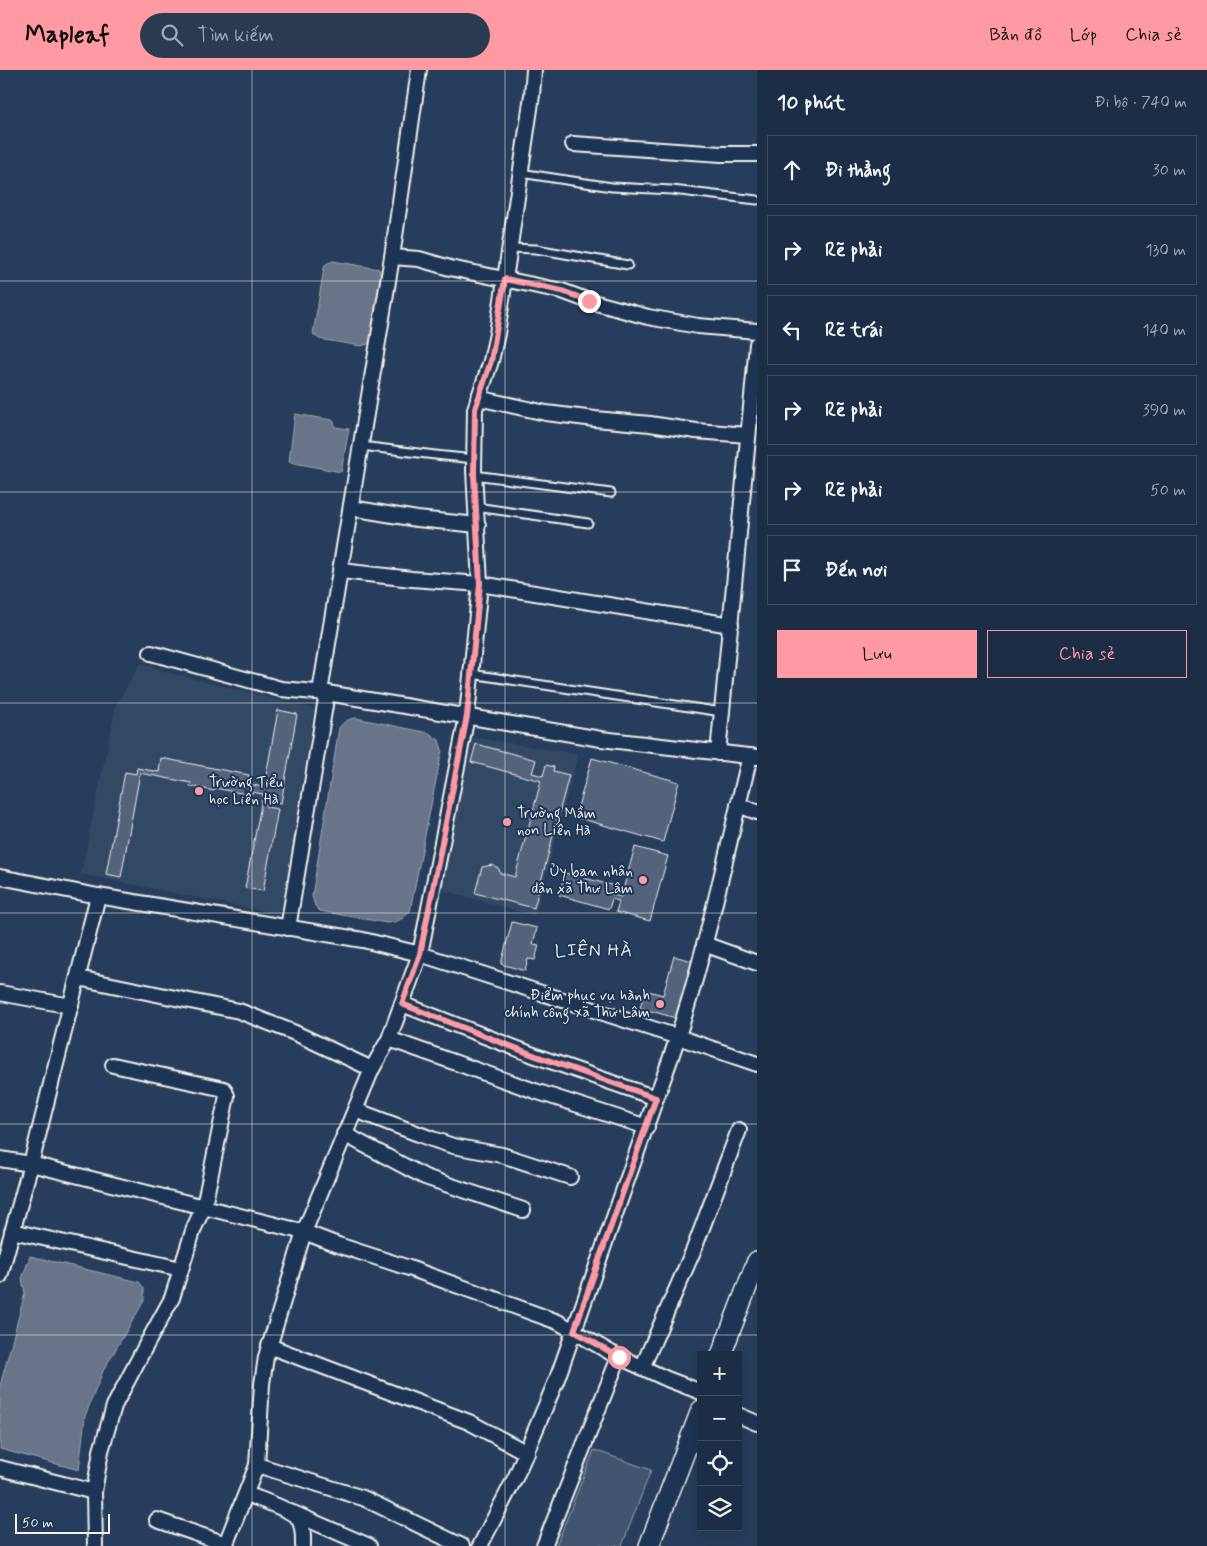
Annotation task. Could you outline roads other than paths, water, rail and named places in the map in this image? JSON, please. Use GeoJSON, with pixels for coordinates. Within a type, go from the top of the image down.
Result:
{"type":"FeatureCollection","features":[{"type":"Feature","properties":{"kind":"main road"},"geometry":{"type":"LineString","coordinates":[[723,1351],[757,1261]]}},
{"type":"Feature","properties":{"kind":"main road"},"geometry":{"type":"LineString","coordinates":[[649,1546],[697,1420]]}},
{"type":"Feature","properties":{"kind":"street"},"geometry":{"type":"LineString","coordinates":[[288,928],[350,508],[392,257],[419,70]]}},
{"type":"Feature","properties":{"kind":"street"},"geometry":{"type":"LineString","coordinates":[[157,1520],[226,1545],[257,1465],[262,1384],[269,1346],[304,1232],[372,1069],[389,1039],[420,954],[467,716],[480,584],[474,475],[475,409],[491,361],[510,248],[534,70]]}},
{"type":"Feature","properties":{"kind":"street"},"geometry":{"type":"LineString","coordinates":[[573,144],[721,154],[757,154]]}},
{"type":"Feature","properties":{"kind":"street"},"geometry":{"type":"LineString","coordinates":[[392,257],[419,259],[450,268],[562,291],[589,301],[648,317],[698,326],[757,331]]}},
{"type":"Feature","properties":{"kind":"street"},"geometry":{"type":"LineString","coordinates":[[718,753],[757,344]]}},
{"type":"Feature","properties":{"kind":"street"},"geometry":{"type":"LineString","coordinates":[[478,398],[546,413],[595,420],[748,435]]}},
{"type":"Feature","properties":{"kind":"street"},"geometry":{"type":"LineString","coordinates":[[742,492],[757,493]]}},
{"type":"Feature","properties":{"kind":"street"},"geometry":{"type":"LineString","coordinates":[[350,508],[478,525]]}},
{"type":"Feature","properties":{"kind":"street"},"geometry":{"type":"LineString","coordinates":[[341,571],[412,580],[480,584],[731,625]]}},
{"type":"Feature","properties":{"kind":"street"},"geometry":{"type":"LineString","coordinates":[[151,653],[281,690],[324,693],[601,739],[754,756],[738,805],[704,944],[671,1061],[656,1098],[558,1379],[527,1452],[480,1546]]}},
{"type":"Feature","properties":{"kind":"street"},"geometry":{"type":"LineString","coordinates":[[738,805],[757,812]]}},
{"type":"Feature","properties":{"kind":"street"},"geometry":{"type":"LineString","coordinates":[[0,877],[98,896],[364,940],[420,954],[757,1064]]}},
{"type":"Feature","properties":{"kind":"street"},"geometry":{"type":"LineString","coordinates":[[0,1276],[31,1164],[98,896]]}},
{"type":"Feature","properties":{"kind":"street"},"geometry":{"type":"LineString","coordinates":[[704,944],[757,963]]}},
{"type":"Feature","properties":{"kind":"street"},"geometry":{"type":"LineString","coordinates":[[78,978],[239,1011],[295,1033],[372,1069]]}},
{"type":"Feature","properties":{"kind":"street"},"geometry":{"type":"LineString","coordinates":[[0,993],[70,1006]]}},
{"type":"Feature","properties":{"kind":"street"},"geometry":{"type":"LineString","coordinates":[[402,1004],[536,1056],[656,1098]]}},
{"type":"Feature","properties":{"kind":"street"},"geometry":{"type":"LineString","coordinates":[[389,1039],[535,1091],[647,1128]]}},
{"type":"Feature","properties":{"kind":"street"},"geometry":{"type":"LineString","coordinates":[[95,1546],[94,1492],[101,1451],[114,1406],[172,1298],[194,1228],[204,1206],[227,1100],[224,1089],[113,1064]]}},
{"type":"Feature","properties":{"kind":"street"},"geometry":{"type":"LineString","coordinates":[[355,1110],[438,1142],[502,1156],[570,1177]]}},
{"type":"Feature","properties":{"kind":"street"},"geometry":{"type":"LineString","coordinates":[[642,1368],[694,1249],[739,1130]]}},
{"type":"Feature","properties":{"kind":"street"},"geometry":{"type":"LineString","coordinates":[[344,1134],[424,1177],[523,1210]]}},
{"type":"Feature","properties":{"kind":"street"},"geometry":{"type":"LineString","coordinates":[[0,1159],[31,1164],[304,1232],[558,1322],[619,1357],[697,1390]]}},
{"type":"Feature","properties":{"kind":"street"},"geometry":{"type":"LineString","coordinates":[[12,1231],[181,1269]]}},
{"type":"Feature","properties":{"kind":"street"},"geometry":{"type":"LineString","coordinates":[[269,1346],[469,1422],[527,1452]]}},
{"type":"Feature","properties":{"kind":"street"},"geometry":{"type":"LineString","coordinates":[[544,1546],[619,1357]]}},
{"type":"Feature","properties":{"kind":"street"},"geometry":{"type":"LineString","coordinates":[[742,1417],[757,1423]]}},
{"type":"Feature","properties":{"kind":"street"},"geometry":{"type":"LineString","coordinates":[[257,1465],[363,1498],[462,1546]]}},
{"type":"Feature","properties":{"kind":"street"},"geometry":{"type":"LineString","coordinates":[[0,1468],[94,1492]]}},
{"type":"Feature","properties":{"kind":"street"},"geometry":{"type":"LineString","coordinates":[[247,1494],[369,1546]]}},
{"type":"Feature","properties":{"kind":"street"},"geometry":{"type":"LineString","coordinates":[[290,1512],[297,1517],[302,1525],[303,1546]]}},
{"type":"Feature","properties":{"kind":"lane"},"geometry":{"type":"LineString","coordinates":[[520,173],[612,187],[672,190],[757,200]]}},
{"type":"Feature","properties":{"kind":"lane"},"geometry":{"type":"LineString","coordinates":[[510,248],[536,250],[628,265]]}},
{"type":"Feature","properties":{"kind":"lane"},"geometry":{"type":"LineString","coordinates":[[361,446],[474,458]]}},
{"type":"Feature","properties":{"kind":"lane"},"geometry":{"type":"LineString","coordinates":[[474,475],[612,493]]}},
{"type":"Feature","properties":{"kind":"lane"},"geometry":{"type":"LineString","coordinates":[[476,507],[588,523]]}},
{"type":"Feature","properties":{"kind":"lane"},"geometry":{"type":"LineString","coordinates":[[472,674],[722,712]]}},
{"type":"Feature","properties":{"kind":"place","name":"Trường Tiểu học Liên Hà"},"geometry":{"type":"Point","coordinates":[199,791]}},
{"type":"Feature","properties":{"kind":"place","name":"Trường Mầm non Liên Hà"},"geometry":{"type":"Point","coordinates":[507,822]}},
{"type":"Feature","properties":{"kind":"place","name":"Ủy ban nhân dân xã Thư Lâm"},"geometry":{"type":"Point","coordinates":[643,880]}},
{"type":"Feature","properties":{"kind":"place","name":"Điểm phục vụ hành chính công xã Thư Lâm"},"geometry":{"type":"Point","coordinates":[660,1004]}},
{"type":"Feature","properties":{"kind":"district","name":"LIÊN HÀ"},"geometry":{"type":"Point","coordinates":[594,950]}}]}
